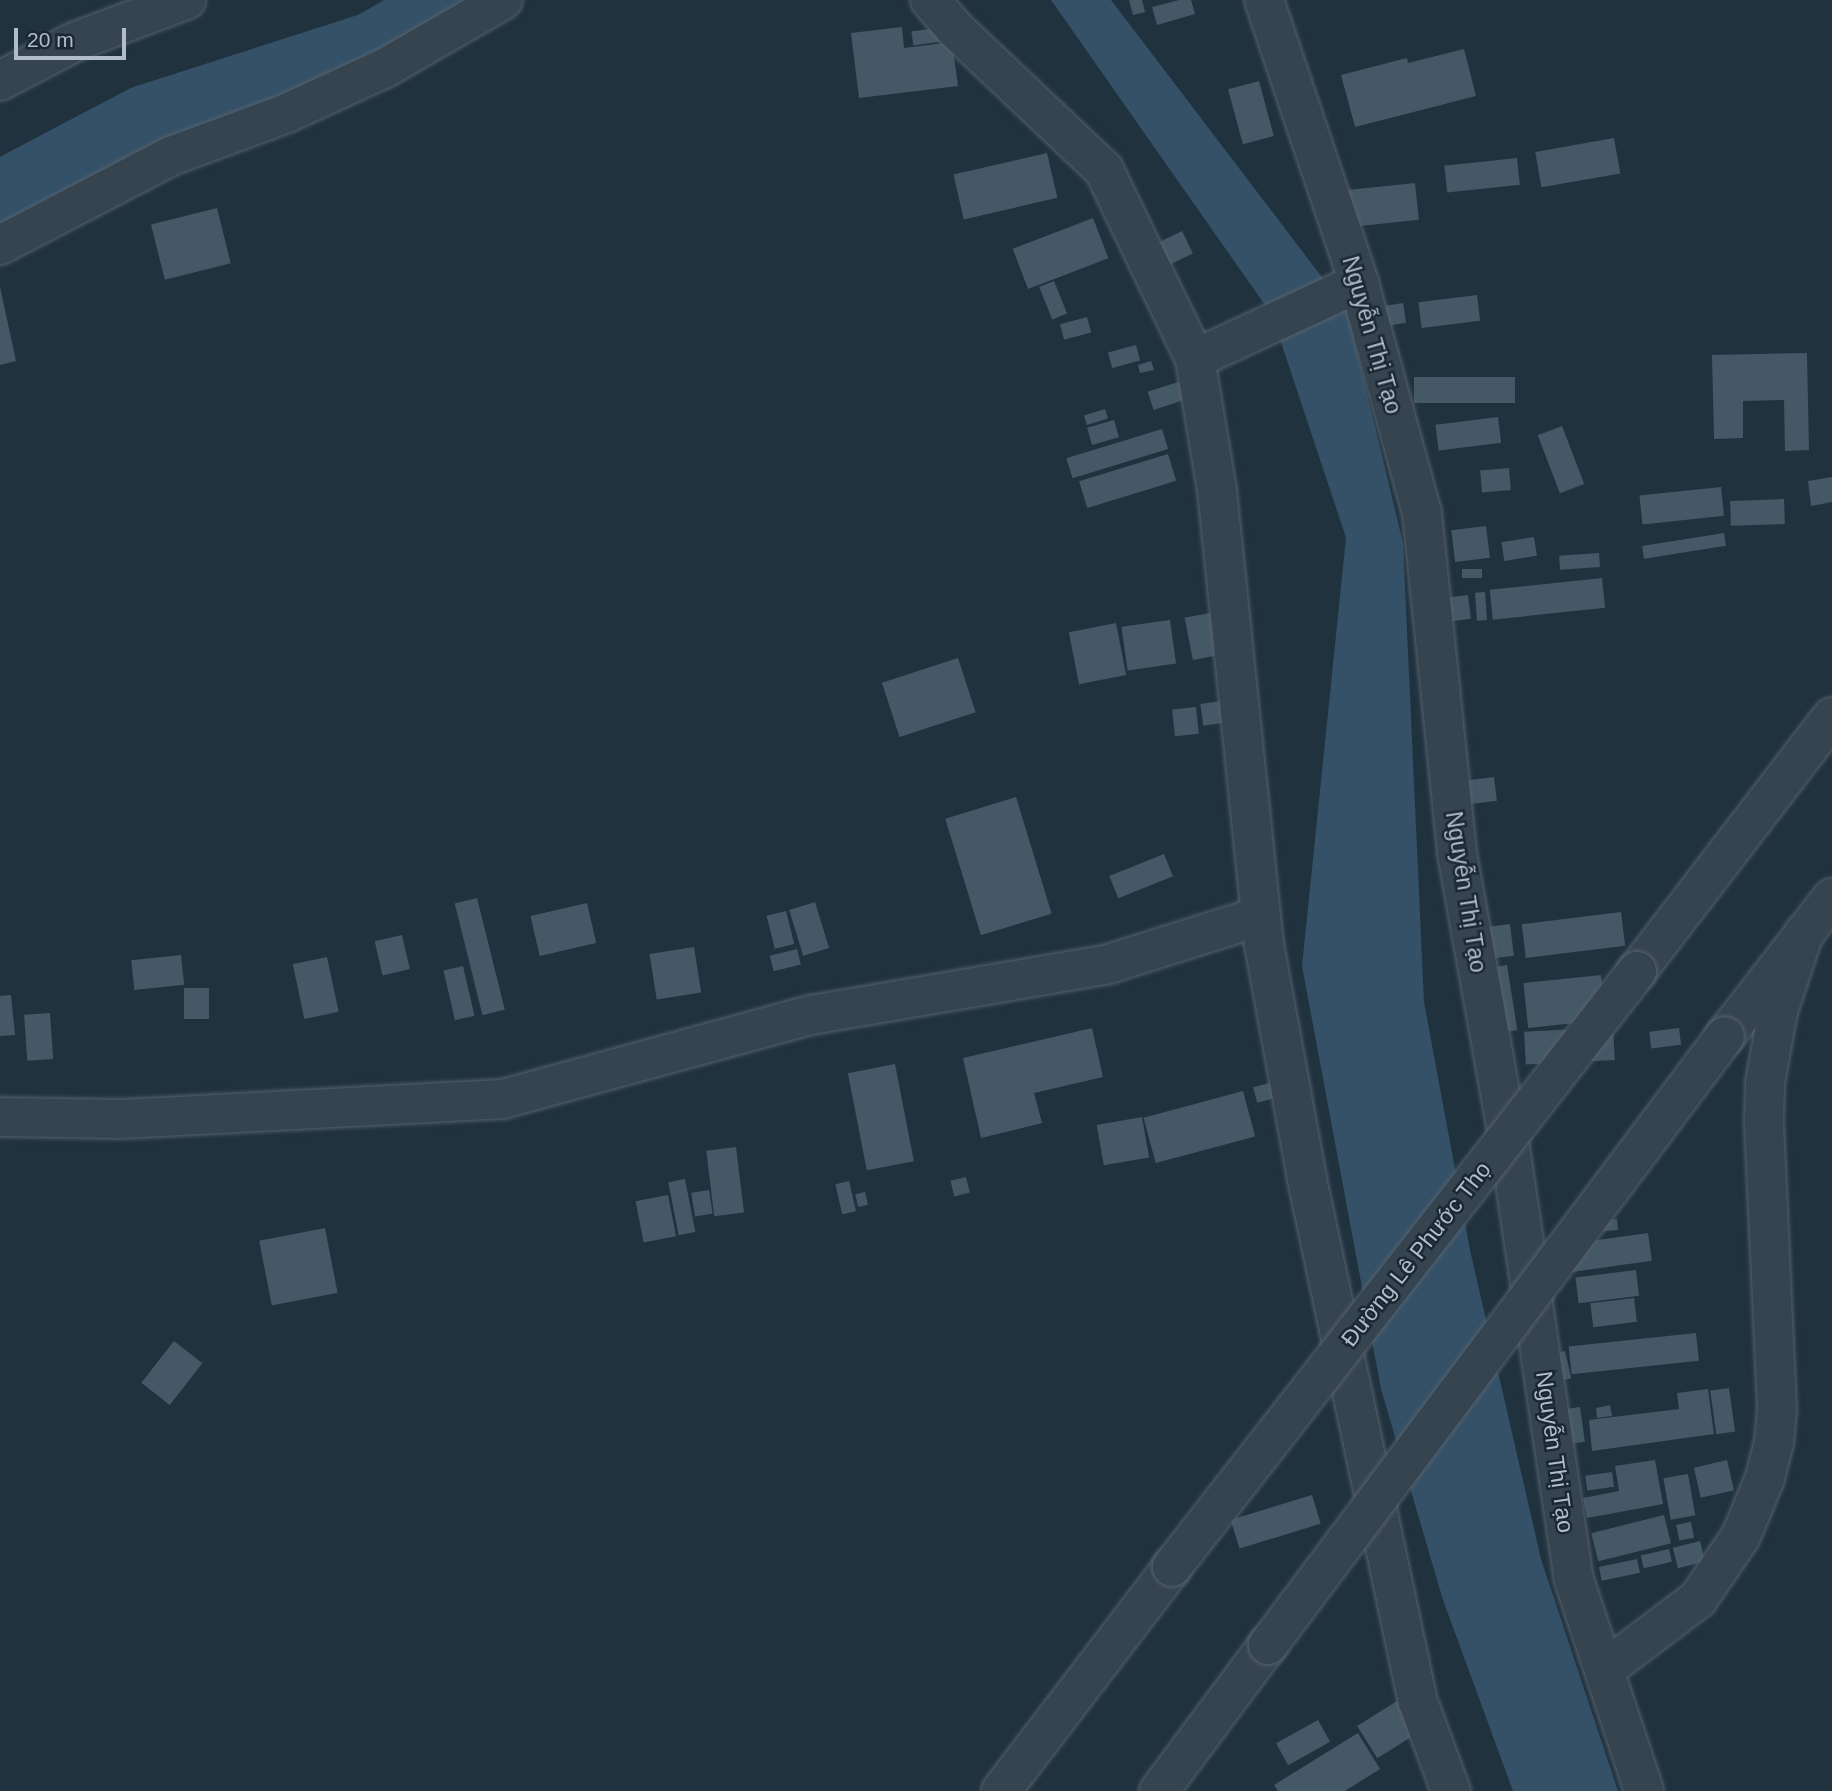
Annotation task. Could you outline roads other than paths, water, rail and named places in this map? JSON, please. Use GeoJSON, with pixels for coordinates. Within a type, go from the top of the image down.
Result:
{"type":"FeatureCollection","features":[{"type":"Feature","properties":{"kind":"street"},"geometry":{"type":"LineString","coordinates":[[0,81],[74,42],[186,0]]}},
{"type":"Feature","properties":{"kind":"street"},"geometry":{"type":"LineString","coordinates":[[0,245],[171,156],[286,113],[385,68],[503,0]]}},
{"type":"Feature","properties":{"kind":"street"},"geometry":{"type":"LineString","coordinates":[[930,0],[954,28],[1104,170],[1195,359],[1217,490],[1261,916],[1307,1179],[1418,1702],[1451,1791]]}},
{"type":"Feature","properties":{"kind":"street","name":"Nguyễn Thị Tạo"},"geometry":{"type":"LineString","coordinates":[[1264,0],[1422,513],[1457,853],[1509,1141],[1573,1577],[1644,1791]]}},
{"type":"Feature","properties":{"kind":"street"},"geometry":{"type":"LineString","coordinates":[[1195,359],[1352,286]]}},
{"type":"Feature","properties":{"kind":"street","name":"Đường Lê Phước Thọ"},"geometry":{"type":"LineString","coordinates":[[1001,1791],[1832,717]]}},
{"type":"Feature","properties":{"kind":"street"},"geometry":{"type":"LineString","coordinates":[[1158,1791],[1725,1036],[1832,898]]}},
{"type":"Feature","properties":{"kind":"street"},"geometry":{"type":"LineString","coordinates":[[0,1117],[122,1119],[503,1099],[811,1015],[1109,964],[1261,916]]}},
{"type":"Feature","properties":{"kind":"street"},"geometry":{"type":"LineString","coordinates":[[1604,1670],[1698,1599],[1741,1536],[1768,1466],[1774,1443],[1777,1409],[1764,1118],[1765,1083],[1778,1011],[1804,933]]}},
{"type":"Feature","properties":{"kind":"water"},"geometry":{"type":"Polygon","coordinates":[[[1051,0],[1111,0],[1347,310],[1403,543],[1424,1002],[1470,1250],[1541,1559],[1618,1791],[1513,1791],[1443,1600],[1381,1389],[1302,966],[1346,538],[1272,315],[1051,0]]]}},
{"type":"Feature","properties":{"kind":"waterway"},"geometry":{"type":"LineString","coordinates":[[0,194],[145,118],[372,45],[450,0]]}}]}
